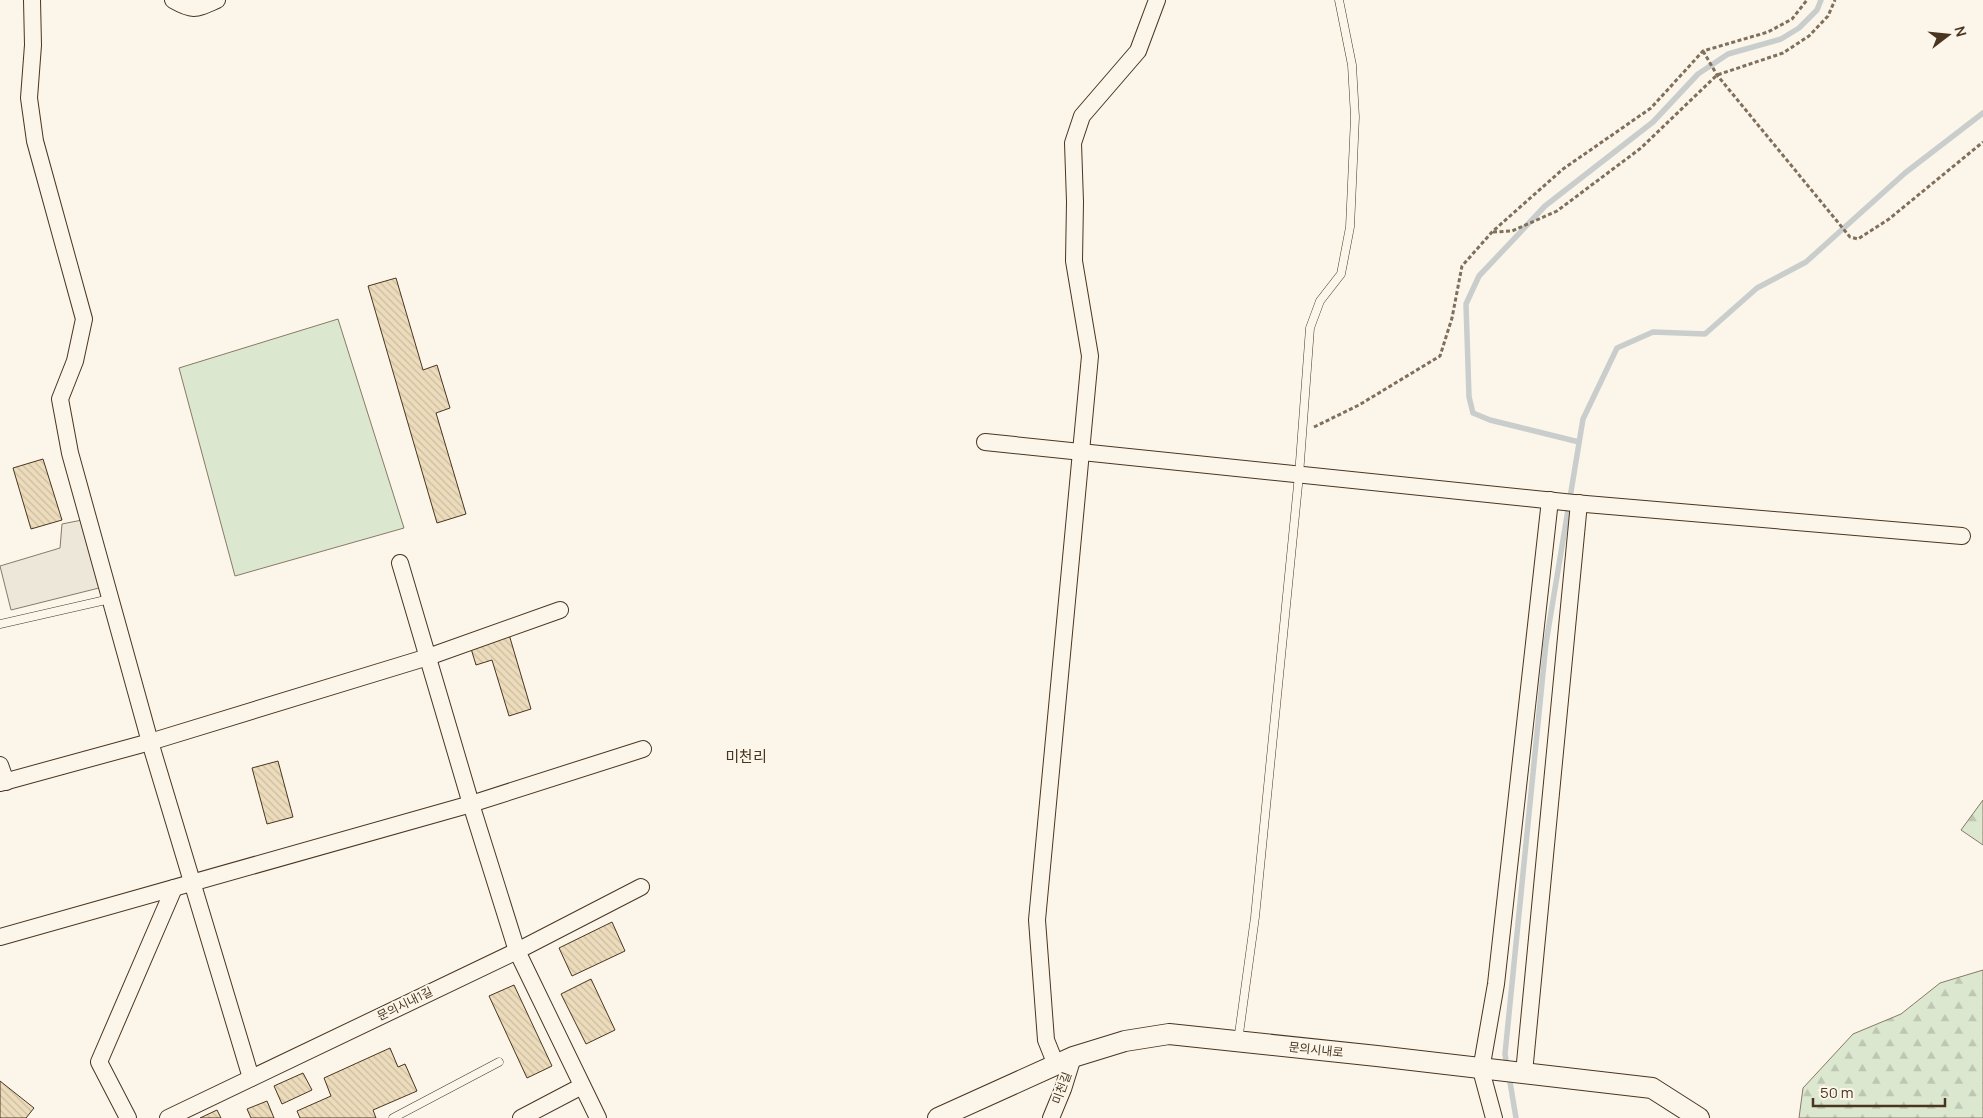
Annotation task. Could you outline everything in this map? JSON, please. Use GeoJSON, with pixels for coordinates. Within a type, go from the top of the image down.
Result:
{"type":"FeatureCollection","features":[{"type":"Feature","properties":{"kind":"street"},"geometry":{"type":"LineString","coordinates":[[32,0],[33,46],[29,98],[35,141],[84,319],[75,361],[60,399],[70,453],[150,742],[251,1078]]}},
{"type":"Feature","properties":{"kind":"street"},"geometry":{"type":"LineString","coordinates":[[173,0],[185,7],[197,9],[217,0]]}},
{"type":"Feature","properties":{"kind":"street"},"geometry":{"type":"LineString","coordinates":[[1064,1061],[1046,1040],[1037,920],[1090,356],[1074,261],[1075,202],[1073,144],[1082,116],[1138,51],[1158,0]]}},
{"type":"Feature","properties":{"kind":"street"},"geometry":{"type":"LineString","coordinates":[[985,442],[1553,501],[1962,536]]}},
{"type":"Feature","properties":{"kind":"street"},"geometry":{"type":"LineString","coordinates":[[1494,1118],[1489,1070],[1496,984],[1553,501]]}},
{"type":"Feature","properties":{"kind":"street"},"geometry":{"type":"LineString","coordinates":[[1520,1073],[1576,503]]}},
{"type":"Feature","properties":{"kind":"street"},"geometry":{"type":"LineString","coordinates":[[400,563],[471,804],[517,951],[598,1118]]}},
{"type":"Feature","properties":{"kind":"street"},"geometry":{"type":"LineString","coordinates":[[0,765],[3,782],[150,742],[428,657],[560,610]]}},
{"type":"Feature","properties":{"kind":"street"},"geometry":{"type":"LineString","coordinates":[[0,938],[471,804],[644,749]]}},
{"type":"Feature","properties":{"kind":"street","name":"문의시내1길"},"geometry":{"type":"LineString","coordinates":[[168,1118],[517,951],[641,887]]}},
{"type":"Feature","properties":{"kind":"street"},"geometry":{"type":"LineString","coordinates":[[128,1118],[99,1062],[174,888]]}},
{"type":"Feature","properties":{"kind":"street","name":"문의시내로"},"geometry":{"type":"LineString","coordinates":[[938,1118],[1064,1061],[1125,1041],[1169,1034],[1652,1088],[1699,1118]]}},
{"type":"Feature","properties":{"kind":"street","name":"미천길"},"geometry":{"type":"LineString","coordinates":[[1051,1118],[1063,1089],[1064,1061]]}},
{"type":"Feature","properties":{"kind":"street"},"geometry":{"type":"LineString","coordinates":[[521,1118],[582,1086]]}},
{"type":"Feature","properties":{"kind":"lane"},"geometry":{"type":"LineString","coordinates":[[1238,1041],[1255,917],[1300,475],[1310,328],[1320,301],[1341,274],[1350,227],[1355,117],[1352,64],[1339,0]]}},
{"type":"Feature","properties":{"kind":"lane"},"geometry":{"type":"LineString","coordinates":[[0,624],[110,599]]}},
{"type":"Feature","properties":{"kind":"lane"},"geometry":{"type":"LineString","coordinates":[[393,1118],[499,1062]]}},
{"type":"Feature","properties":{"kind":"path"},"geometry":{"type":"LineString","coordinates":[[1302,433],[1359,405],[1440,356],[1452,318],[1462,266],[1492,232],[1564,169],[1651,108],[1703,51],[1768,32],[1792,20],[1808,0]]}},
{"type":"Feature","properties":{"kind":"path"},"geometry":{"type":"LineString","coordinates":[[1492,232],[1512,231],[1557,211],[1641,148],[1716,73],[1783,53],[1809,36],[1828,16],[1835,0]]}},
{"type":"Feature","properties":{"kind":"path"},"geometry":{"type":"LineString","coordinates":[[1703,51],[1716,73],[1837,224],[1850,236],[1858,239],[1889,219],[1983,142]]}},
{"type":"Feature","properties":{"kind":"green space"},"geometry":{"type":"Polygon","coordinates":[[[338,319],[404,528],[235,576],[179,368],[338,319]]]}},
{"type":"Feature","properties":{"kind":"green space"},"geometry":{"type":"Polygon","coordinates":[[[1983,800],[1983,845],[1961,830],[1983,800]]]}},
{"type":"Feature","properties":{"kind":"green space"},"geometry":{"type":"Polygon","coordinates":[[[1983,970],[1983,1118],[1799,1118],[1803,1088],[1853,1034],[1901,1014],[1940,983],[1983,970]]]}},
{"type":"Feature","properties":{"kind":"shaded area"},"geometry":{"type":"Polygon","coordinates":[[[82,520],[99,588],[11,610],[0,566],[60,548],[62,524],[82,520]]]}},
{"type":"Feature","properties":{"kind":"building"},"geometry":{"type":"Polygon","coordinates":[[[396,278],[423,370],[437,365],[450,408],[436,413],[466,514],[437,523],[368,286],[396,278]]]}},
{"type":"Feature","properties":{"kind":"building"},"geometry":{"type":"Polygon","coordinates":[[[43,459],[62,520],[31,529],[13,468],[43,459]]]}},
{"type":"Feature","properties":{"kind":"building"},"geometry":{"type":"Polygon","coordinates":[[[508,631],[531,709],[509,716],[492,660],[476,665],[469,642],[508,631]]]}},
{"type":"Feature","properties":{"kind":"building"},"geometry":{"type":"Polygon","coordinates":[[[278,761],[293,817],[267,824],[252,768],[278,761]]]}},
{"type":"Feature","properties":{"kind":"building"},"geometry":{"type":"Polygon","coordinates":[[[612,922],[625,951],[572,976],[559,948],[612,922]]]}},
{"type":"Feature","properties":{"kind":"building"},"geometry":{"type":"Polygon","coordinates":[[[591,979],[615,1030],[586,1044],[561,994],[591,979]]]}},
{"type":"Feature","properties":{"kind":"building"},"geometry":{"type":"Polygon","coordinates":[[[514,985],[552,1066],[527,1078],[489,996],[514,985]]]}},
{"type":"Feature","properties":{"kind":"building"},"geometry":{"type":"Polygon","coordinates":[[[390,1048],[398,1067],[405,1064],[417,1091],[373,1110],[376,1118],[300,1118],[297,1111],[331,1096],[324,1078],[390,1048]]]}},
{"type":"Feature","properties":{"kind":"building"},"geometry":{"type":"Polygon","coordinates":[[[303,1073],[312,1090],[282,1104],[274,1086],[303,1073]]]}},
{"type":"Feature","properties":{"kind":"building"},"geometry":{"type":"Polygon","coordinates":[[[0,1081],[34,1108],[26,1118],[0,1118],[0,1081]]]}},
{"type":"Feature","properties":{"kind":"building"},"geometry":{"type":"Polygon","coordinates":[[[267,1101],[274,1118],[251,1118],[247,1109],[267,1101]]]}},
{"type":"Feature","properties":{"kind":"building"},"geometry":{"type":"Polygon","coordinates":[[[217,1110],[221,1118],[200,1118],[217,1110]]]}},
{"type":"Feature","properties":{"kind":"waterway"},"geometry":{"type":"LineString","coordinates":[[1579,442],[1490,420],[1473,413],[1469,397],[1466,304],[1479,276],[1545,206],[1653,122],[1698,74],[1728,54],[1781,39],[1799,28],[1817,10],[1821,0]]}},
{"type":"Feature","properties":{"kind":"waterway"},"geometry":{"type":"LineString","coordinates":[[1507,1067],[1505,1054],[1546,643],[1583,419],[1617,348],[1653,332],[1705,334],[1757,288],[1806,262],[1905,173],[1983,113]]}},
{"type":"Feature","properties":{"kind":"waterway"},"geometry":{"type":"LineString","coordinates":[[1509,1076],[1516,1118]]}},
{"type":"Feature","properties":{"kind":"district","name":"미천리"},"geometry":{"type":"Point","coordinates":[746,757]}}]}
